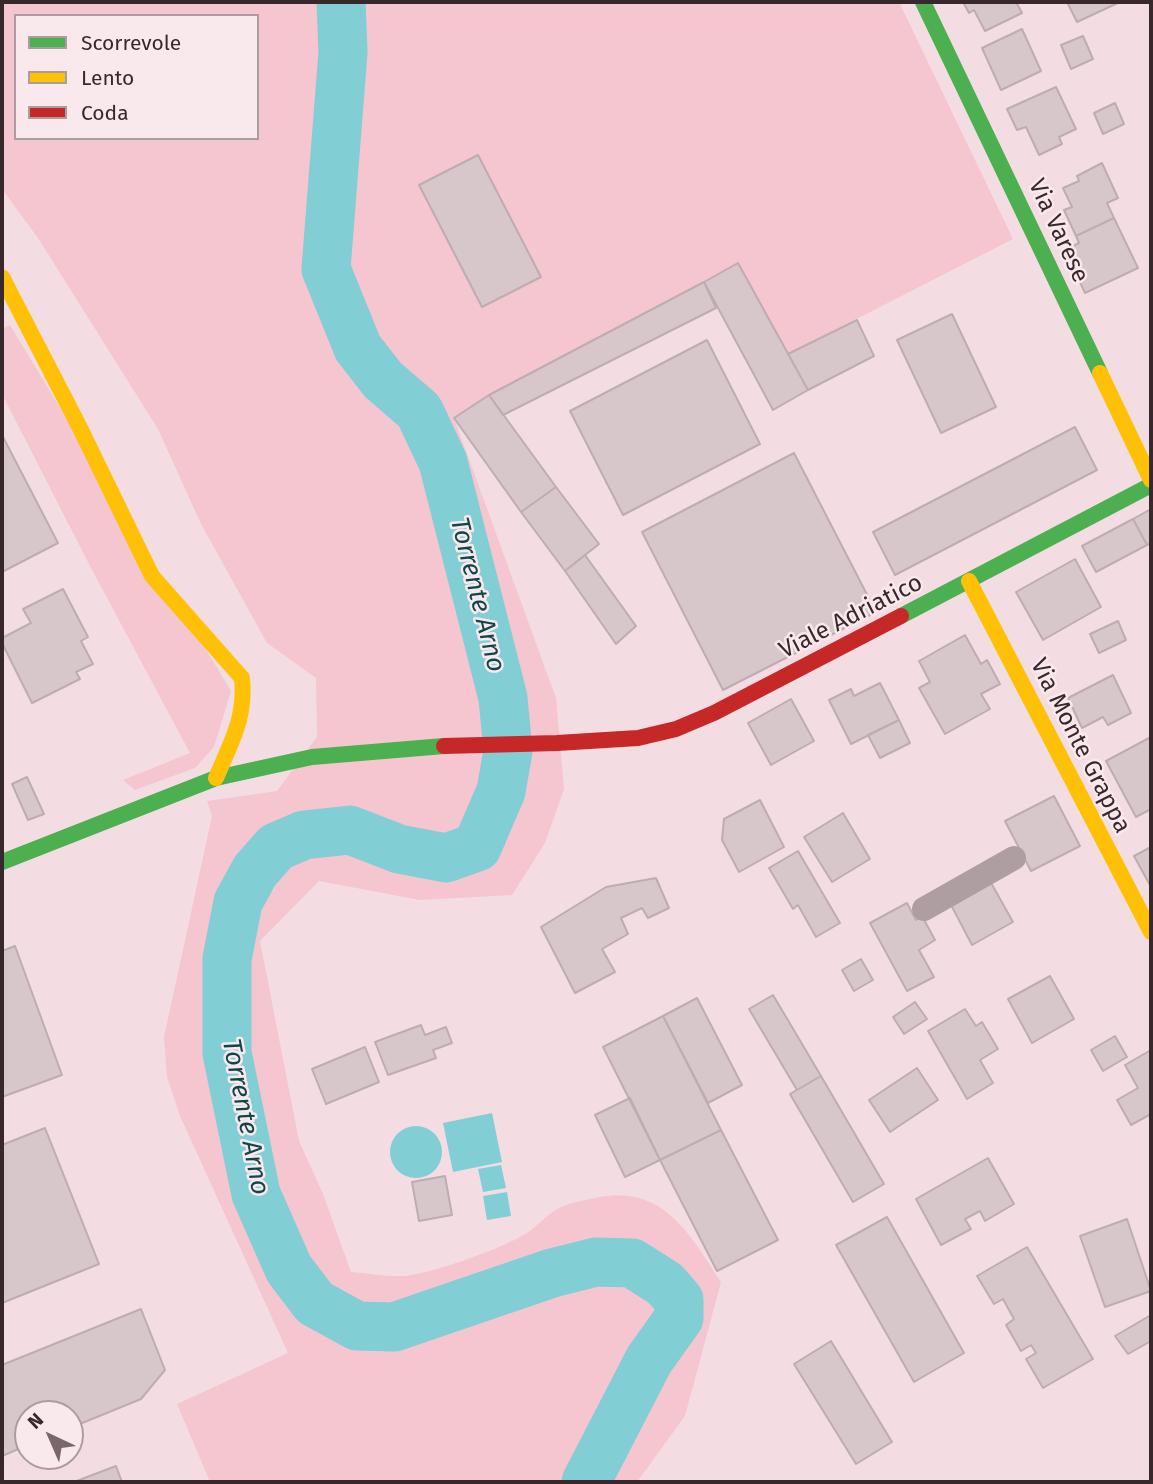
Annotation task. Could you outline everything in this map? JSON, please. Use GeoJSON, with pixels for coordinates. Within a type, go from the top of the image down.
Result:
{"type":"FeatureCollection","features":[{"type":"Feature","properties":{"kind":"street","name":"Via Varese"},"geometry":{"type":"LineString","coordinates":[[923,2],[1151,480]]}},
{"type":"Feature","properties":{"kind":"street"},"geometry":{"type":"LineString","coordinates":[[2,277],[152,576],[242,678],[245,698],[243,721],[216,778]]}},
{"type":"Feature","properties":{"kind":"street","name":"Viale Adriatico"},"geometry":{"type":"LineString","coordinates":[[2,862],[216,778],[312,757],[452,746],[638,738],[676,729],[714,713],[1151,485]]}},
{"type":"Feature","properties":{"kind":"street","name":"Via Monte Grappa"},"geometry":{"type":"LineString","coordinates":[[969,581],[1151,932]]}},
{"type":"Feature","properties":{"kind":"street"},"geometry":{"type":"LineString","coordinates":[[925,909],[1014,858]]}},
{"type":"Feature","properties":{"kind":"shaded area"},"geometry":{"type":"Polygon","coordinates":[[[2,2],[899,2],[1013,239],[788,354],[737,264],[489,395],[454,418],[556,698],[564,789],[545,843],[512,895],[420,900],[319,881],[260,941],[299,1141],[323,1194],[351,1272],[398,1276],[430,1271],[509,1242],[565,1206],[600,1197],[622,1195],[658,1206],[673,1218],[698,1248],[721,1282],[685,1416],[637,1482],[210,1482],[177,1404],[288,1353],[180,1116],[167,1077],[164,1037],[212,816],[207,801],[277,791],[317,737],[316,678],[267,643],[201,524],[158,429],[38,238],[2,189],[2,2]]]}},
{"type":"Feature","properties":{"kind":"shaded area"},"geometry":{"type":"Polygon","coordinates":[[[10,325],[231,691],[214,747],[195,768],[135,790],[123,780],[190,753],[2,394],[2,329],[10,325]]]}},
{"type":"Feature","properties":{"kind":"water"},"geometry":{"type":"Polygon","coordinates":[[[492,1113],[502,1162],[453,1172],[443,1123],[492,1113]]]}},
{"type":"Feature","properties":{"kind":"water"},"geometry":{"type":"Polygon","coordinates":[[[416,1126],[426,1128],[434,1134],[440,1142],[440,1162],[434,1170],[426,1176],[416,1178],[406,1176],[398,1170],[392,1162],[390,1152],[392,1142],[398,1134],[406,1128],[416,1126]]]}},
{"type":"Feature","properties":{"kind":"water"},"geometry":{"type":"Polygon","coordinates":[[[501,1165],[506,1188],[483,1192],[478,1169],[501,1165]]]}},
{"type":"Feature","properties":{"kind":"water"},"geometry":{"type":"Polygon","coordinates":[[[507,1192],[511,1216],[487,1220],[483,1196],[507,1192]]]}},
{"type":"Feature","properties":{"kind":"building"},"geometry":{"type":"Polygon","coordinates":[[[963,2],[1016,2],[1022,13],[985,31],[974,10],[969,13],[963,2]]]}},
{"type":"Feature","properties":{"kind":"building"},"geometry":{"type":"Polygon","coordinates":[[[1067,2],[1120,2],[1077,22],[1067,2]]]}},
{"type":"Feature","properties":{"kind":"building"},"geometry":{"type":"Polygon","coordinates":[[[1022,29],[1041,71],[1001,90],[982,48],[1022,29]]]}},
{"type":"Feature","properties":{"kind":"building"},"geometry":{"type":"Polygon","coordinates":[[[1083,36],[1093,59],[1071,69],[1061,45],[1083,36]]]}},
{"type":"Feature","properties":{"kind":"building"},"geometry":{"type":"Polygon","coordinates":[[[1056,87],[1076,129],[1059,137],[1062,144],[1039,155],[1026,127],[1017,130],[1007,109],[1056,87]]]}},
{"type":"Feature","properties":{"kind":"building"},"geometry":{"type":"Polygon","coordinates":[[[1115,103],[1124,124],[1103,134],[1094,113],[1115,103]]]}},
{"type":"Feature","properties":{"kind":"building"},"geometry":{"type":"Polygon","coordinates":[[[478,155],[541,277],[482,307],[419,185],[478,155]]]}},
{"type":"Feature","properties":{"kind":"building"},"geometry":{"type":"Polygon","coordinates":[[[1102,163],[1118,198],[1107,203],[1114,218],[1076,236],[1064,210],[1072,207],[1063,188],[1079,181],[1077,176],[1102,163]]]}},
{"type":"Feature","properties":{"kind":"building"},"geometry":{"type":"Polygon","coordinates":[[[1114,218],[1138,268],[1085,293],[1065,250],[1079,243],[1076,236],[1114,218]]]}},
{"type":"Feature","properties":{"kind":"building"},"geometry":{"type":"Polygon","coordinates":[[[738,263],[808,390],[773,410],[704,282],[738,263]]]}},
{"type":"Feature","properties":{"kind":"building"},"geometry":{"type":"Polygon","coordinates":[[[704,282],[716,308],[503,415],[489,395],[704,282]]]}},
{"type":"Feature","properties":{"kind":"building"},"geometry":{"type":"Polygon","coordinates":[[[952,314],[996,407],[941,433],[897,340],[952,314]]]}},
{"type":"Feature","properties":{"kind":"building"},"geometry":{"type":"Polygon","coordinates":[[[857,320],[874,356],[808,390],[788,354],[857,320]]]}},
{"type":"Feature","properties":{"kind":"building"},"geometry":{"type":"Polygon","coordinates":[[[707,340],[760,444],[623,515],[570,411],[707,340]]]}},
{"type":"Feature","properties":{"kind":"building"},"geometry":{"type":"Polygon","coordinates":[[[489,395],[556,487],[521,512],[454,418],[489,395]]]}},
{"type":"Feature","properties":{"kind":"building"},"geometry":{"type":"Polygon","coordinates":[[[1075,427],[1097,470],[895,575],[873,532],[1075,427]]]}},
{"type":"Feature","properties":{"kind":"building"},"geometry":{"type":"Polygon","coordinates":[[[2,435],[58,543],[2,572],[2,435]]]}},
{"type":"Feature","properties":{"kind":"building"},"geometry":{"type":"Polygon","coordinates":[[[794,453],[876,612],[723,690],[642,532],[794,453]]]}},
{"type":"Feature","properties":{"kind":"building"},"geometry":{"type":"Polygon","coordinates":[[[556,487],[599,544],[565,571],[521,512],[556,487]]]}},
{"type":"Feature","properties":{"kind":"building"},"geometry":{"type":"Polygon","coordinates":[[[1151,509],[1151,543],[1147,545],[1133,519],[1151,509]]]}},
{"type":"Feature","properties":{"kind":"building"},"geometry":{"type":"Polygon","coordinates":[[[1133,519],[1147,545],[1096,572],[1082,546],[1133,519]]]}},
{"type":"Feature","properties":{"kind":"building"},"geometry":{"type":"Polygon","coordinates":[[[585,555],[636,626],[616,644],[565,571],[585,555]]]}},
{"type":"Feature","properties":{"kind":"building"},"geometry":{"type":"Polygon","coordinates":[[[1075,559],[1101,607],[1043,640],[1016,592],[1075,559]]]}},
{"type":"Feature","properties":{"kind":"building"},"geometry":{"type":"Polygon","coordinates":[[[63,589],[88,637],[81,641],[93,664],[76,672],[80,679],[32,703],[2,638],[31,623],[23,609],[63,589]]]}},
{"type":"Feature","properties":{"kind":"building"},"geometry":{"type":"Polygon","coordinates":[[[1118,621],[1126,640],[1099,653],[1090,634],[1118,621]]]}},
{"type":"Feature","properties":{"kind":"building"},"geometry":{"type":"Polygon","coordinates":[[[965,635],[981,664],[987,660],[1000,684],[981,694],[990,709],[945,734],[919,688],[930,682],[919,661],[965,635]]]}},
{"type":"Feature","properties":{"kind":"building"},"geometry":{"type":"Polygon","coordinates":[[[1113,675],[1131,713],[1108,725],[1103,717],[1082,728],[1068,698],[1113,675]]]}},
{"type":"Feature","properties":{"kind":"building"},"geometry":{"type":"Polygon","coordinates":[[[880,683],[899,720],[851,744],[829,700],[851,689],[854,696],[880,683]]]}},
{"type":"Feature","properties":{"kind":"building"},"geometry":{"type":"Polygon","coordinates":[[[791,699],[814,741],[771,765],[748,723],[791,699]]]}},
{"type":"Feature","properties":{"kind":"building"},"geometry":{"type":"Polygon","coordinates":[[[899,720],[910,743],[880,758],[868,735],[899,720]]]}},
{"type":"Feature","properties":{"kind":"building"},"geometry":{"type":"Polygon","coordinates":[[[1151,737],[1151,809],[1136,817],[1106,761],[1151,737]]]}},
{"type":"Feature","properties":{"kind":"building"},"geometry":{"type":"Polygon","coordinates":[[[27,777],[44,814],[28,820],[12,784],[27,777]]]}},
{"type":"Feature","properties":{"kind":"building"},"geometry":{"type":"Polygon","coordinates":[[[1054,796],[1080,846],[1031,871],[1005,821],[1054,796]]]}},
{"type":"Feature","properties":{"kind":"building"},"geometry":{"type":"Polygon","coordinates":[[[760,800],[784,847],[739,872],[722,840],[724,819],[760,800]]]}},
{"type":"Feature","properties":{"kind":"building"},"geometry":{"type":"Polygon","coordinates":[[[843,813],[870,859],[832,882],[804,837],[843,813]]]}},
{"type":"Feature","properties":{"kind":"building"},"geometry":{"type":"Polygon","coordinates":[[[1151,847],[1151,887],[1134,856],[1151,847]]]}},
{"type":"Feature","properties":{"kind":"building"},"geometry":{"type":"Polygon","coordinates":[[[798,851],[840,923],[816,937],[798,905],[793,909],[769,868],[798,851]]]}},
{"type":"Feature","properties":{"kind":"building"},"geometry":{"type":"Polygon","coordinates":[[[656,878],[669,908],[648,918],[642,908],[621,918],[628,934],[602,949],[615,972],[575,993],[541,927],[606,887],[656,878]]]}},
{"type":"Feature","properties":{"kind":"building"},"geometry":{"type":"Polygon","coordinates":[[[990,881],[1013,922],[972,945],[950,903],[990,881]]]}},
{"type":"Feature","properties":{"kind":"building"},"geometry":{"type":"Polygon","coordinates":[[[907,903],[916,920],[922,916],[935,940],[919,950],[934,977],[907,991],[870,923],[907,903]]]}},
{"type":"Feature","properties":{"kind":"building"},"geometry":{"type":"Polygon","coordinates":[[[15,946],[62,1075],[2,1097],[2,951],[15,946]]]}},
{"type":"Feature","properties":{"kind":"building"},"geometry":{"type":"Polygon","coordinates":[[[861,959],[873,980],[854,991],[842,970],[861,959]]]}},
{"type":"Feature","properties":{"kind":"building"},"geometry":{"type":"Polygon","coordinates":[[[1050,976],[1074,1019],[1032,1043],[1008,999],[1050,976]]]}},
{"type":"Feature","properties":{"kind":"building"},"geometry":{"type":"Polygon","coordinates":[[[773,995],[821,1076],[797,1090],[749,1009],[773,995]]]}},
{"type":"Feature","properties":{"kind":"building"},"geometry":{"type":"Polygon","coordinates":[[[697,998],[742,1085],[708,1103],[663,1016],[697,998]]]}},
{"type":"Feature","properties":{"kind":"building"},"geometry":{"type":"Polygon","coordinates":[[[915,1002],[927,1019],[904,1034],[893,1017],[915,1002]]]}},
{"type":"Feature","properties":{"kind":"building"},"geometry":{"type":"Polygon","coordinates":[[[965,1009],[976,1026],[982,1022],[998,1049],[980,1060],[993,1083],[967,1099],[928,1031],[965,1009]]]}},
{"type":"Feature","properties":{"kind":"building"},"geometry":{"type":"Polygon","coordinates":[[[663,1016],[721,1130],[660,1160],[603,1047],[663,1016]]]}},
{"type":"Feature","properties":{"kind":"building"},"geometry":{"type":"Polygon","coordinates":[[[421,1025],[425,1035],[446,1027],[452,1043],[433,1050],[436,1058],[388,1075],[375,1042],[421,1025]]]}},
{"type":"Feature","properties":{"kind":"building"},"geometry":{"type":"Polygon","coordinates":[[[1115,1036],[1127,1057],[1103,1071],[1091,1050],[1115,1036]]]}},
{"type":"Feature","properties":{"kind":"building"},"geometry":{"type":"Polygon","coordinates":[[[365,1047],[379,1082],[326,1104],[312,1069],[365,1047]]]}},
{"type":"Feature","properties":{"kind":"building"},"geometry":{"type":"Polygon","coordinates":[[[1151,1050],[1151,1114],[1131,1125],[1117,1100],[1138,1088],[1125,1065],[1151,1050]]]}},
{"type":"Feature","properties":{"kind":"building"},"geometry":{"type":"Polygon","coordinates":[[[917,1068],[938,1100],[890,1132],[869,1100],[917,1068]]]}},
{"type":"Feature","properties":{"kind":"building"},"geometry":{"type":"Polygon","coordinates":[[[821,1076],[884,1184],[853,1202],[790,1094],[821,1076]]]}},
{"type":"Feature","properties":{"kind":"building"},"geometry":{"type":"Polygon","coordinates":[[[630,1098],[660,1160],[625,1177],[595,1115],[630,1098]]]}},
{"type":"Feature","properties":{"kind":"building"},"geometry":{"type":"Polygon","coordinates":[[[45,1128],[99,1264],[2,1303],[2,1145],[45,1128]]]}},
{"type":"Feature","properties":{"kind":"building"},"geometry":{"type":"Polygon","coordinates":[[[721,1130],[778,1240],[717,1271],[660,1160],[721,1130]]]}},
{"type":"Feature","properties":{"kind":"building"},"geometry":{"type":"Polygon","coordinates":[[[988,1158],[1014,1204],[985,1221],[980,1211],[965,1219],[971,1229],[941,1245],[916,1199],[988,1158]]]}},
{"type":"Feature","properties":{"kind":"building"},"geometry":{"type":"Polygon","coordinates":[[[445,1176],[452,1215],[419,1221],[412,1182],[445,1176]]]}},
{"type":"Feature","properties":{"kind":"building"},"geometry":{"type":"Polygon","coordinates":[[[887,1217],[964,1353],[914,1382],[836,1245],[887,1217]]]}},
{"type":"Feature","properties":{"kind":"building"},"geometry":{"type":"Polygon","coordinates":[[[1127,1219],[1151,1291],[1105,1307],[1080,1236],[1127,1219]]]}},
{"type":"Feature","properties":{"kind":"building"},"geometry":{"type":"Polygon","coordinates":[[[1027,1247],[1093,1359],[1043,1388],[1026,1359],[1036,1353],[1031,1345],[1021,1351],[1006,1325],[1014,1319],[1003,1299],[994,1304],[977,1276],[1027,1247]]]}},
{"type":"Feature","properties":{"kind":"building"},"geometry":{"type":"Polygon","coordinates":[[[141,1309],[165,1370],[141,1399],[84,1422],[84,1400],[14,1400],[14,1451],[2,1456],[2,1365],[141,1309]]]}},
{"type":"Feature","properties":{"kind":"building"},"geometry":{"type":"Polygon","coordinates":[[[1151,1315],[1151,1341],[1128,1354],[1115,1336],[1151,1315]]]}},
{"type":"Feature","properties":{"kind":"building"},"geometry":{"type":"Polygon","coordinates":[[[831,1341],[892,1442],[856,1464],[794,1364],[831,1341]]]}},
{"type":"Feature","properties":{"kind":"building"},"geometry":{"type":"Polygon","coordinates":[[[116,1466],[122,1482],[74,1482],[116,1466]]]}},
{"type":"Feature","properties":{"kind":"waterway","name":"Torrente Arno"},"geometry":{"type":"LineString","coordinates":[[341,2],[343,52],[326,269],[358,348],[383,380],[419,411],[443,462],[503,698],[508,751],[501,791],[477,847],[446,858],[399,849],[350,830],[304,835],[276,847],[255,871],[238,902],[227,959],[227,1053],[256,1194],[289,1269],[315,1303],[357,1326],[394,1327],[552,1273],[596,1262],[632,1263],[665,1284],[679,1300],[679,1318],[649,1360],[586,1482]]}},
{"type":"Feature","properties":{"kind":"traffic: fast"},"geometry":{"type":"LineString","coordinates":[[923,2],[1100,373]]}},
{"type":"Feature","properties":{"kind":"traffic: fast"},"geometry":{"type":"LineString","coordinates":[[901,616],[1151,485]]}},
{"type":"Feature","properties":{"kind":"traffic: fast"},"geometry":{"type":"LineString","coordinates":[[2,862],[216,778],[312,757],[444,746]]}},
{"type":"Feature","properties":{"kind":"traffic: slow"},"geometry":{"type":"LineString","coordinates":[[2,277],[152,576],[242,678],[239,718],[216,778]]}},
{"type":"Feature","properties":{"kind":"traffic: slow"},"geometry":{"type":"LineString","coordinates":[[1100,373],[1151,480]]}},
{"type":"Feature","properties":{"kind":"traffic: slow"},"geometry":{"type":"LineString","coordinates":[[969,581],[1151,932]]}},
{"type":"Feature","properties":{"kind":"traffic: jam"},"geometry":{"type":"LineString","coordinates":[[444,746],[638,738],[676,729],[714,713],[901,616]]}}]}
